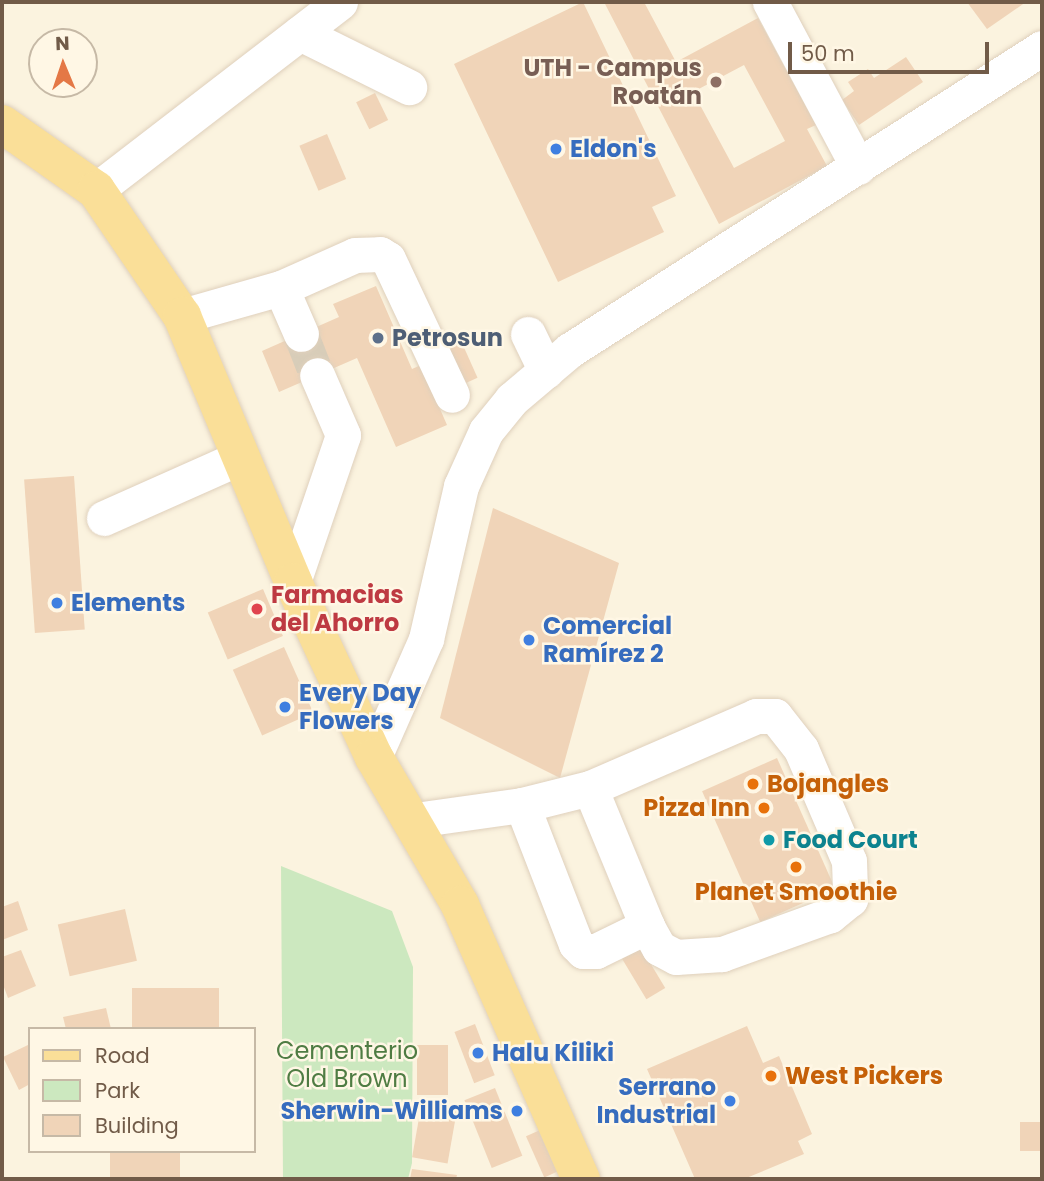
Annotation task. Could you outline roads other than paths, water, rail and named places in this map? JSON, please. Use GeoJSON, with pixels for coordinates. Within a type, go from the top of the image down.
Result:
{"type":"FeatureCollection","features":[{"type":"Feature","properties":{"kind":"main road"},"geometry":{"type":"LineString","coordinates":[[2,124],[96,190],[182,316],[293,582],[374,757],[415,820],[460,905],[581,1179]]}},
{"type":"Feature","properties":{"kind":"street"},"geometry":{"type":"LineString","coordinates":[[96,190],[340,2]]}},
{"type":"Feature","properties":{"kind":"street"},"geometry":{"type":"LineString","coordinates":[[770,2],[858,167]]}},
{"type":"Feature","properties":{"kind":"street"},"geometry":{"type":"LineString","coordinates":[[299,33],[410,87]]}},
{"type":"Feature","properties":{"kind":"street"},"geometry":{"type":"LineString","coordinates":[[374,757],[426,639],[461,485],[486,431],[512,399],[570,350],[1042,48]]}},
{"type":"Feature","properties":{"kind":"street"},"geometry":{"type":"LineString","coordinates":[[182,316],[281,288],[355,255],[380,254],[388,260],[452,395]]}},
{"type":"Feature","properties":{"kind":"street"},"geometry":{"type":"LineString","coordinates":[[281,288],[301,334]]}},
{"type":"Feature","properties":{"kind":"street"},"geometry":{"type":"LineString","coordinates":[[528,334],[546,371]]}},
{"type":"Feature","properties":{"kind":"street"},"geometry":{"type":"LineString","coordinates":[[293,582],[343,435],[317,375]]}},
{"type":"Feature","properties":{"kind":"street"},"geometry":{"type":"LineString","coordinates":[[104,518],[241,457]]}},
{"type":"Feature","properties":{"kind":"street"},"geometry":{"type":"LineString","coordinates":[[415,820],[522,805],[590,788],[756,716],[775,716],[801,749],[849,861],[850,899],[842,908],[722,954],[676,957],[659,948],[647,926],[590,788]]}},
{"type":"Feature","properties":{"kind":"street"},"geometry":{"type":"LineString","coordinates":[[522,805],[576,944],[583,951],[596,951],[647,926]]}},
{"type":"Feature","properties":{"kind":"tunnel"},"geometry":{"type":"LineString","coordinates":[[301,334],[317,375]]}},
{"type":"Feature","properties":{"kind":"place","name":"UTH - Campus Roatán"},"geometry":{"type":"Point","coordinates":[716,82]}},
{"type":"Feature","properties":{"kind":"place","name":"Eldon's"},"geometry":{"type":"Point","coordinates":[556,149]}},
{"type":"Feature","properties":{"kind":"place","name":"Petrosun"},"geometry":{"type":"Point","coordinates":[378,338]}},
{"type":"Feature","properties":{"kind":"place","name":"Elements"},"geometry":{"type":"Point","coordinates":[57,603]}},
{"type":"Feature","properties":{"kind":"place","name":"Farmacias del Ahorro"},"geometry":{"type":"Point","coordinates":[257,609]}},
{"type":"Feature","properties":{"kind":"place","name":"Comercial Ramírez 2"},"geometry":{"type":"Point","coordinates":[529,640]}},
{"type":"Feature","properties":{"kind":"place","name":"Every Day Flowers"},"geometry":{"type":"Point","coordinates":[285,707]}},
{"type":"Feature","properties":{"kind":"place","name":"Bojangles"},"geometry":{"type":"Point","coordinates":[753,784]}},
{"type":"Feature","properties":{"kind":"place","name":"Pizza Inn"},"geometry":{"type":"Point","coordinates":[764,808]}},
{"type":"Feature","properties":{"kind":"place","name":"Food Court"},"geometry":{"type":"Point","coordinates":[769,840]}},
{"type":"Feature","properties":{"kind":"place","name":"Planet Smoothie"},"geometry":{"type":"Point","coordinates":[796,867]}},
{"type":"Feature","properties":{"kind":"place","name":"Halu Kiliki"},"geometry":{"type":"Point","coordinates":[478,1053]}},
{"type":"Feature","properties":{"kind":"place","name":"West Pickers"},"geometry":{"type":"Point","coordinates":[771,1076]}},
{"type":"Feature","properties":{"kind":"place","name":"Serrano Industrial"},"geometry":{"type":"Point","coordinates":[730,1101]}},
{"type":"Feature","properties":{"kind":"place","name":"Sherwin-Williams"},"geometry":{"type":"Point","coordinates":[517,1111]}},
{"type":"Feature","properties":{"kind":"park label","name":"Cementerio Old Brown"},"geometry":{"type":"Point","coordinates":[347,1065]}}]}
